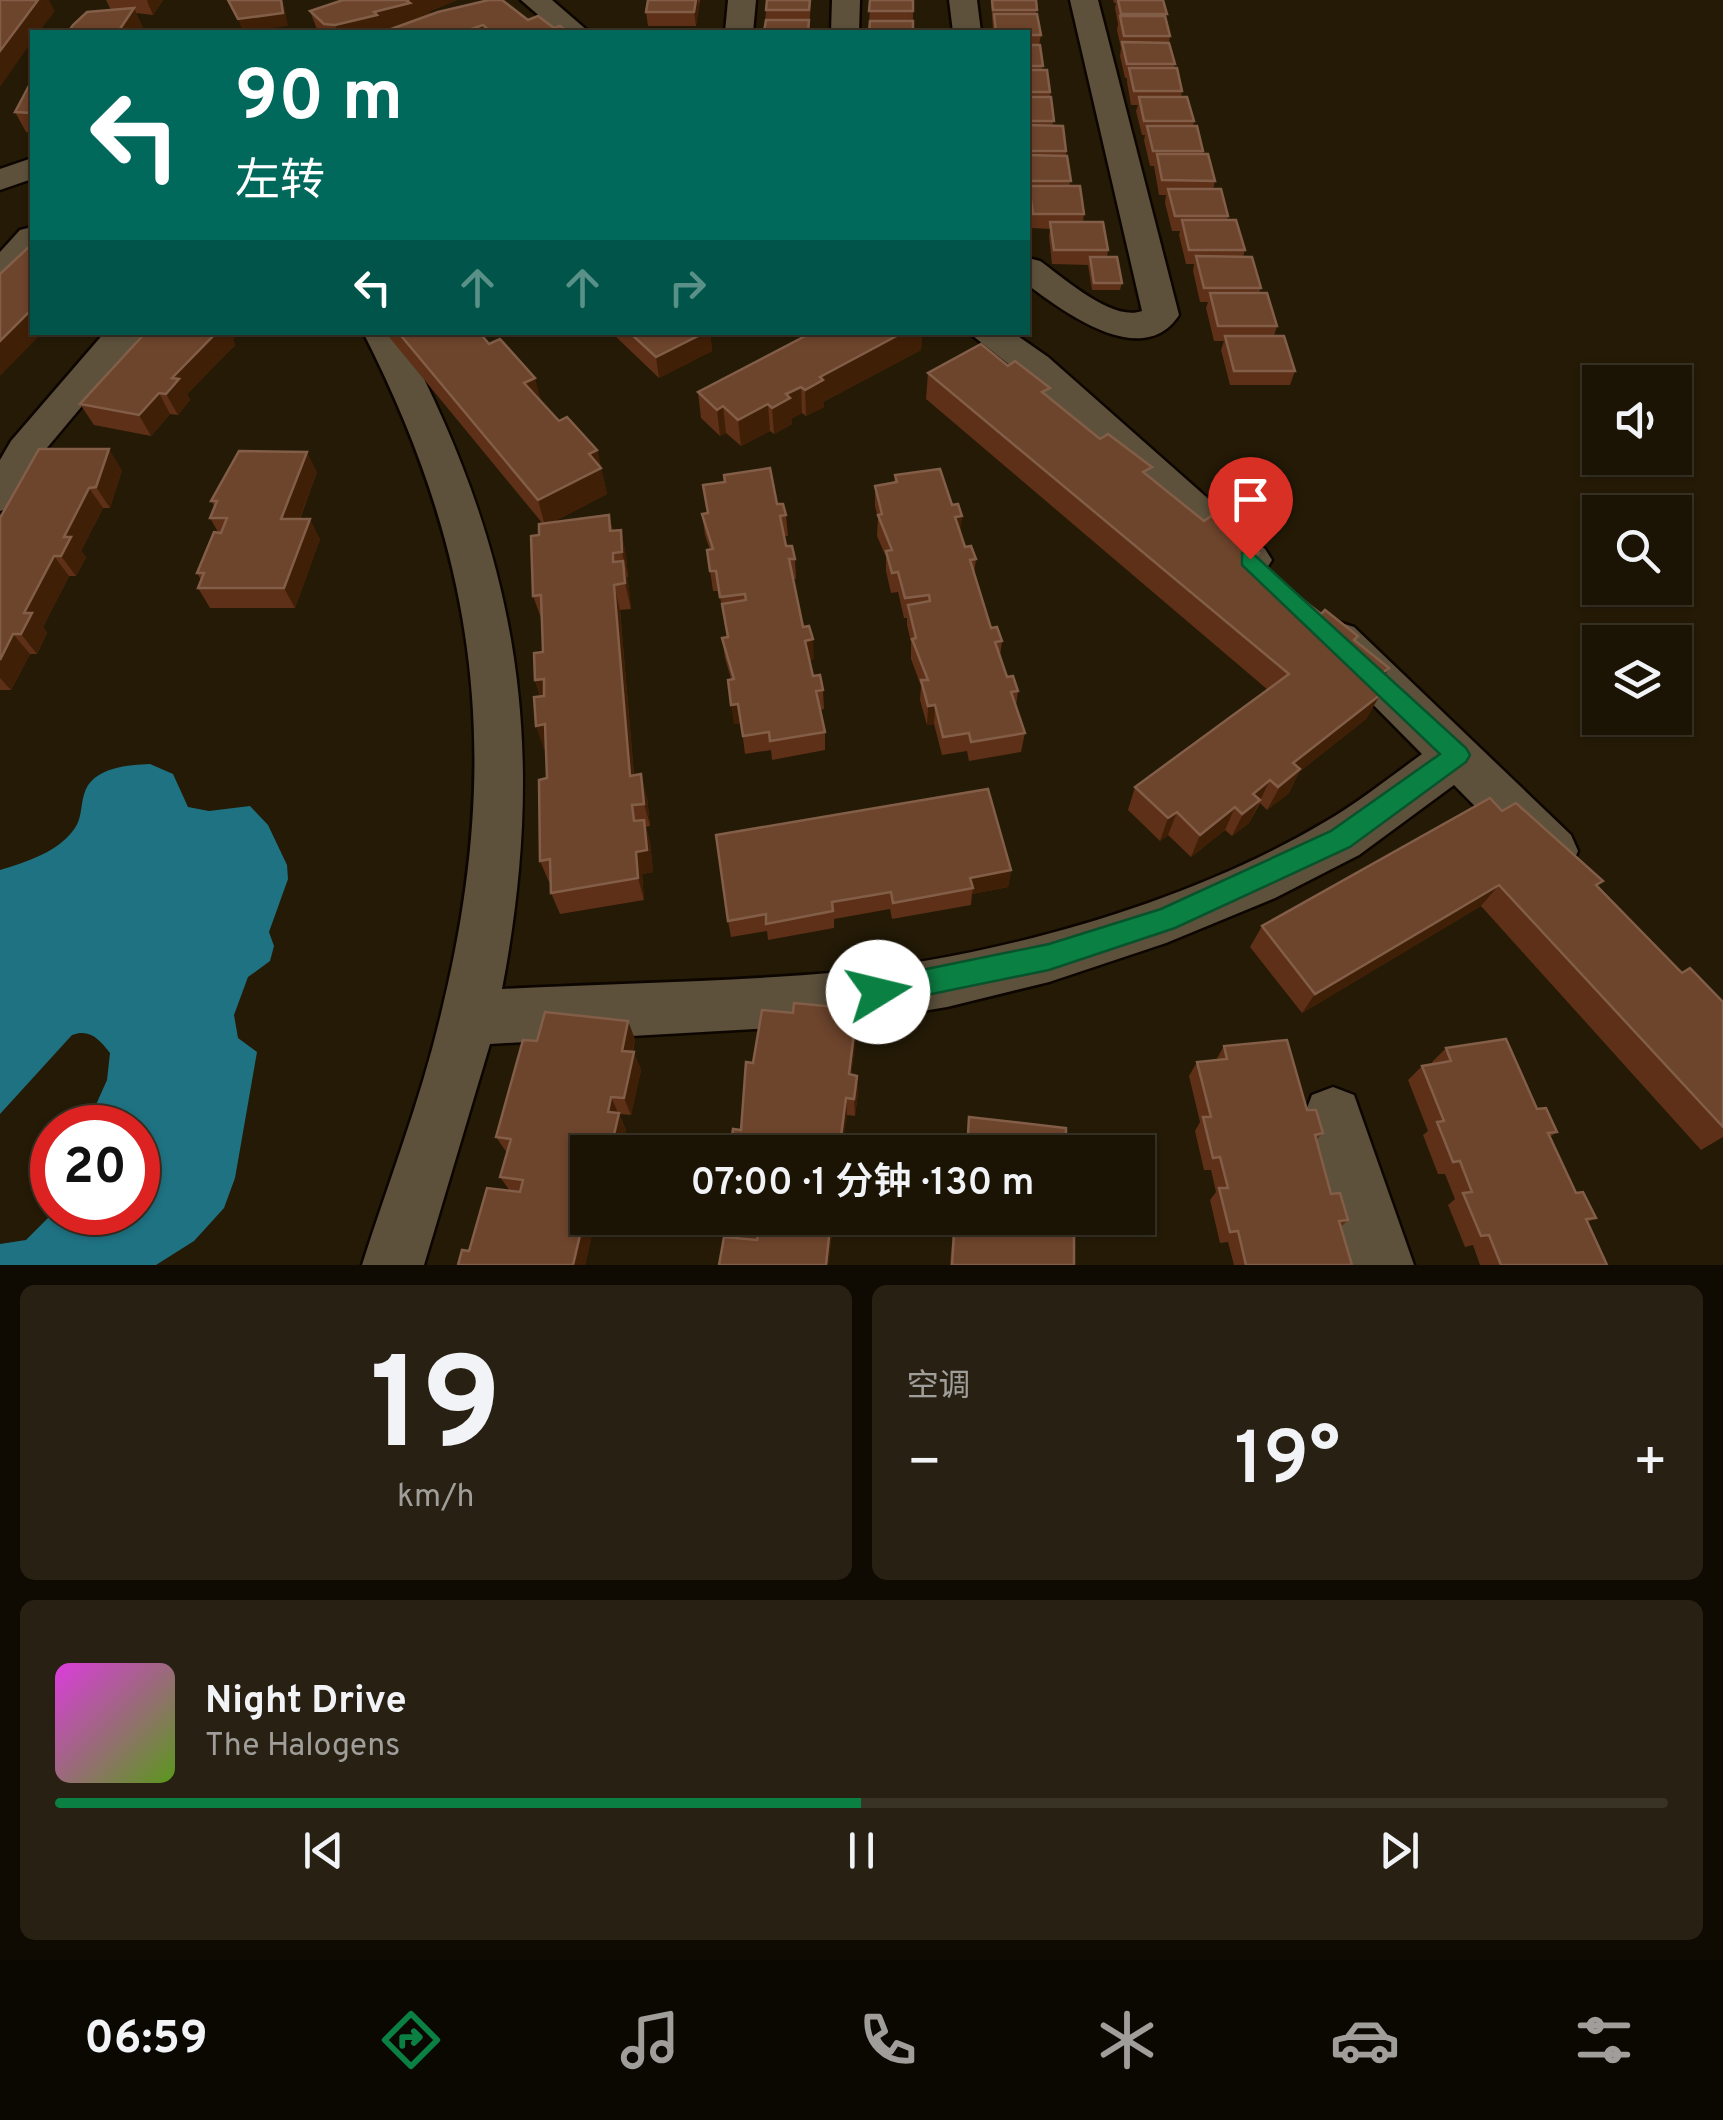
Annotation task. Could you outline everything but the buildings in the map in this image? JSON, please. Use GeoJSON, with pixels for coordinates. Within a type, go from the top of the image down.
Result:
{"type":"FeatureCollection","features":[{"type":"Feature","properties":{"kind":"lane"},"geometry":{"type":"LineString","coordinates":[[535,0],[572,30]]}},
{"type":"Feature","properties":{"kind":"lane"},"geometry":{"type":"LineString","coordinates":[[739,30],[742,0]]}},
{"type":"Feature","properties":{"kind":"lane"},"geometry":{"type":"LineString","coordinates":[[845,30],[846,0]]}},
{"type":"Feature","properties":{"kind":"lane"},"geometry":{"type":"LineString","coordinates":[[964,0],[967,30]]}},
{"type":"Feature","properties":{"kind":"lane"},"geometry":{"type":"LineString","coordinates":[[1030,270],[1112,323],[1137,328],[1161,314],[1084,0]]}},
{"type":"Feature","properties":{"kind":"lane"},"geometry":{"type":"LineString","coordinates":[[0,180],[30,169]]}},
{"type":"Feature","properties":{"kind":"lane"},"geometry":{"type":"LineString","coordinates":[[0,274],[30,239]]}},
{"type":"Feature","properties":{"kind":"lane"},"geometry":{"type":"LineString","coordinates":[[0,496],[31,441],[123,335]]}},
{"type":"Feature","properties":{"kind":"lane"},"geometry":{"type":"LineString","coordinates":[[384,335],[411,385],[452,481],[485,594],[495,654],[500,792],[494,872],[468,1018],[393,1265]]}},
{"type":"Feature","properties":{"kind":"lane"},"geometry":{"type":"LineString","coordinates":[[990,335],[1035,366],[1296,601],[1583,881]]}},
{"type":"Feature","properties":{"kind":"lane"},"geometry":{"type":"LineString","coordinates":[[468,1018],[843,998],[947,981],[1049,957],[1166,919],[1257,881],[1340,839],[1458,755]]}},
{"type":"Feature","properties":{"kind":"lane"},"geometry":{"type":"LineString","coordinates":[[1333,1116],[1383,1265]]}},
{"type":"Feature","properties":{"kind":"water"},"geometry":{"type":"Polygon","coordinates":[[[150,764],[173,774],[188,807],[209,811],[250,806],[268,825],[287,865],[288,879],[269,932],[274,946],[270,961],[248,977],[234,1015],[238,1038],[257,1052],[235,1178],[224,1208],[194,1241],[156,1265],[0,1265],[0,1244],[26,1240],[31,1235],[160,1235],[160,1105],[96,1105],[107,1080],[110,1053],[94,1036],[72,1035],[0,1114],[0,870],[60,844],[78,823],[91,782],[105,772],[150,764]]]}},
{"type":"Feature","properties":{"kind":"route"},"geometry":{"type":"LineString","coordinates":[[878,992],[947,981],[1049,957],[1166,919],[1257,881],[1340,839],[1458,755],[1250,559]]}}]}
